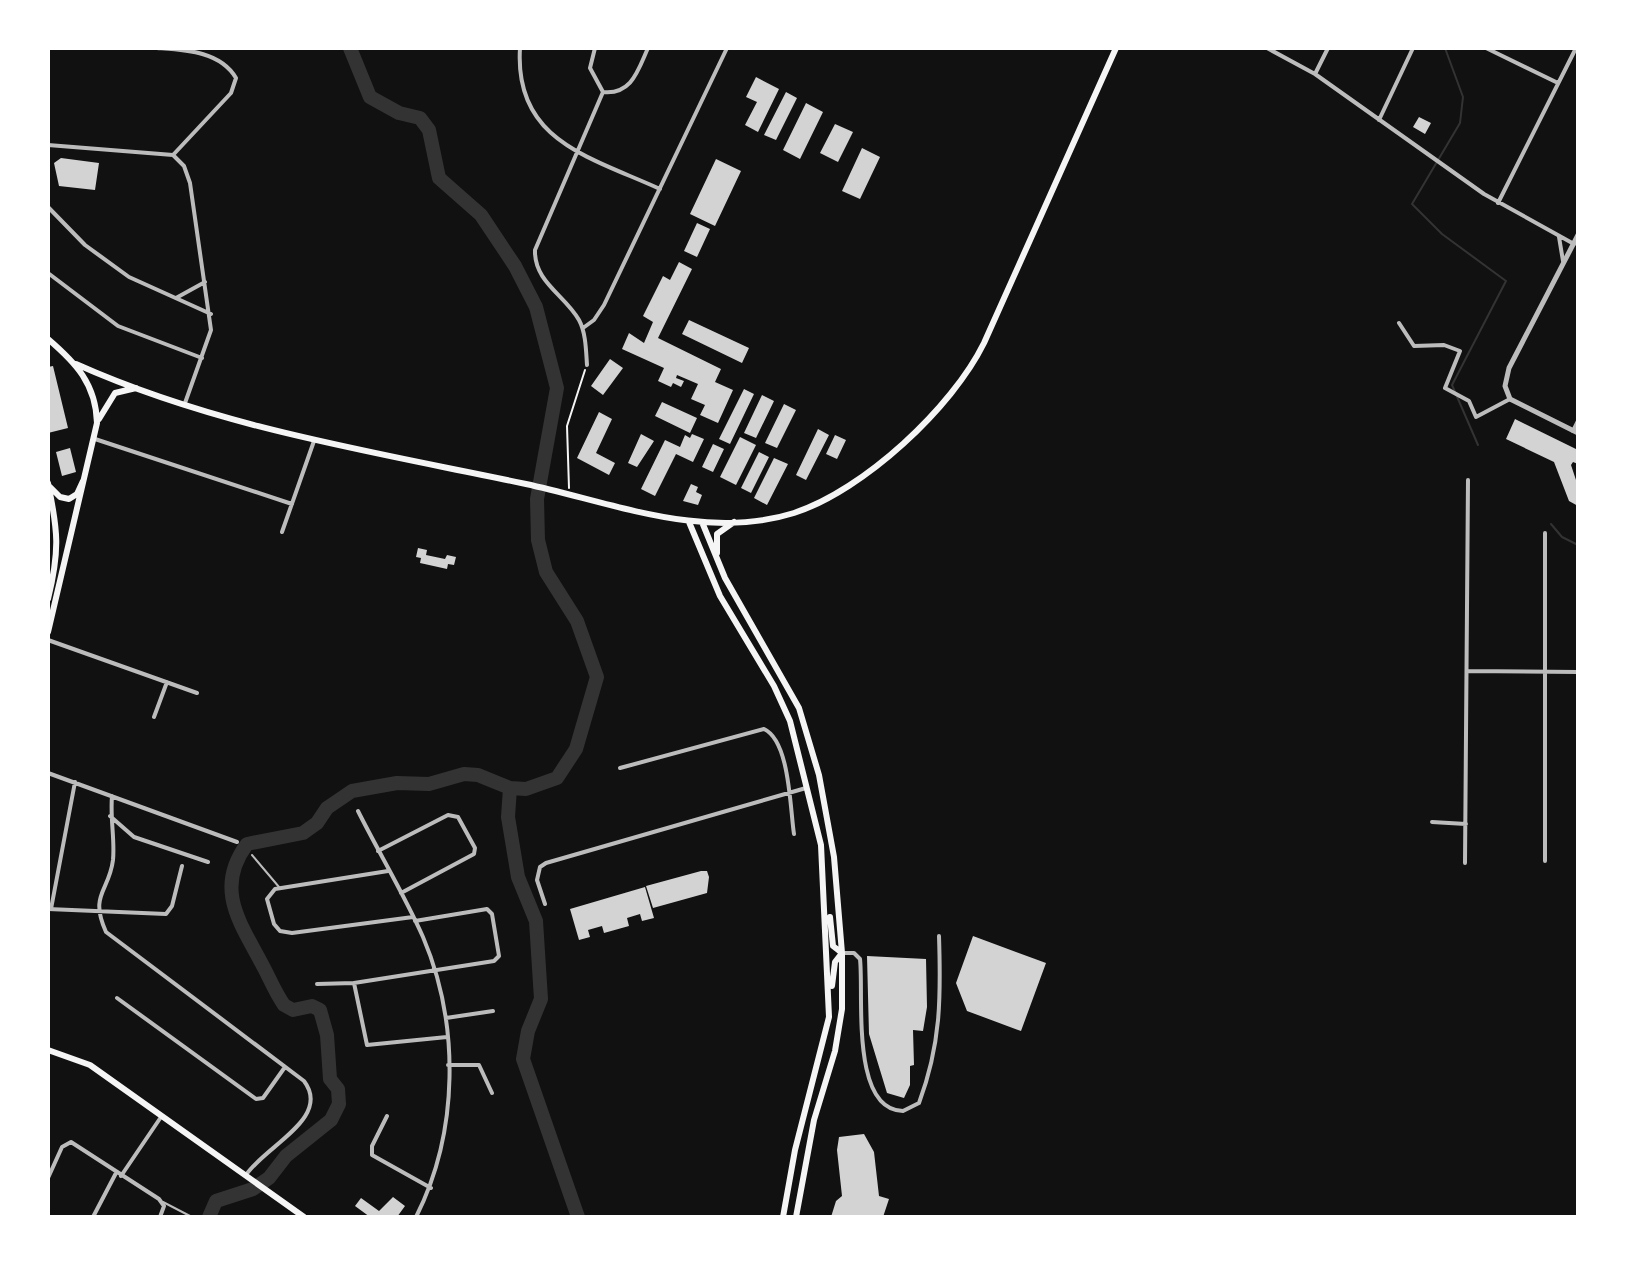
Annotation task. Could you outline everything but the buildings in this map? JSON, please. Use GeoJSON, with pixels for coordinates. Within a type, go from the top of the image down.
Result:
{"type":"FeatureCollection","features":[{"type":"Feature","properties":{"kind":"main road"},"geometry":{"type":"LineString","coordinates":[[76,364],[185,403],[314,441],[689,522],[737,521],[793,513],[841,489],[929,420],[959,387],[984,343],[1116,48]]}},
{"type":"Feature","properties":{"kind":"main road"},"geometry":{"type":"LineString","coordinates":[[48,339],[76,364],[95,398],[97,423],[48,632]]}},
{"type":"Feature","properties":{"kind":"main road"},"geometry":{"type":"LineString","coordinates":[[97,423],[115,393],[140,388]]}},
{"type":"Feature","properties":{"kind":"main road"},"geometry":{"type":"LineString","coordinates":[[48,484],[60,497],[69,499],[77,494],[88,471]]}},
{"type":"Feature","properties":{"kind":"main road"},"geometry":{"type":"LineString","coordinates":[[48,484],[59,542],[59,558],[48,599]]}},
{"type":"Feature","properties":{"kind":"main road"},"geometry":{"type":"LineString","coordinates":[[718,564],[717,534],[737,521]]}},
{"type":"Feature","properties":{"kind":"main road"},"geometry":{"type":"LineString","coordinates":[[689,522],[720,596],[784,705],[809,788],[821,845],[829,1001]]}},
{"type":"Feature","properties":{"kind":"main road"},"geometry":{"type":"LineString","coordinates":[[702,522],[718,564],[787,684],[811,745],[834,857],[842,953],[840,1029],[814,1120],[796,1217]]}},
{"type":"Feature","properties":{"kind":"main road"},"geometry":{"type":"LineString","coordinates":[[825,901],[833,946],[842,953]]}},
{"type":"Feature","properties":{"kind":"main road"},"geometry":{"type":"LineString","coordinates":[[783,1217],[795,1150],[826,1036],[835,962],[842,953]]}},
{"type":"Feature","properties":{"kind":"main road"},"geometry":{"type":"LineString","coordinates":[[48,1050],[90,1065],[304,1217]]}},
{"type":"Feature","properties":{"kind":"street"},"geometry":{"type":"LineString","coordinates":[[157,48],[207,55],[230,70],[236,78],[231,93],[173,155]]}},
{"type":"Feature","properties":{"kind":"street"},"geometry":{"type":"LineString","coordinates":[[520,48],[520,78],[531,113],[552,137],[660,189]]}},
{"type":"Feature","properties":{"kind":"street"},"geometry":{"type":"LineString","coordinates":[[595,48],[590,68],[603,92]]}},
{"type":"Feature","properties":{"kind":"street"},"geometry":{"type":"LineString","coordinates":[[603,92],[615,92],[633,81],[648,48]]}},
{"type":"Feature","properties":{"kind":"street"},"geometry":{"type":"LineString","coordinates":[[583,328],[594,320],[604,305],[727,48]]}},
{"type":"Feature","properties":{"kind":"street"},"geometry":{"type":"LineString","coordinates":[[1267,48],[1315,74],[1498,203],[1574,244]]}},
{"type":"Feature","properties":{"kind":"street"},"geometry":{"type":"LineString","coordinates":[[1315,74],[1328,48]]}},
{"type":"Feature","properties":{"kind":"street"},"geometry":{"type":"LineString","coordinates":[[1379,120],[1413,48]]}},
{"type":"Feature","properties":{"kind":"street"},"geometry":{"type":"LineString","coordinates":[[1486,48],[1558,83]]}},
{"type":"Feature","properties":{"kind":"street"},"geometry":{"type":"LineString","coordinates":[[1498,203],[1576,48]]}},
{"type":"Feature","properties":{"kind":"street"},"geometry":{"type":"LineString","coordinates":[[587,365],[583,328],[572,310],[540,275],[535,258],[537,241],[603,92]]}},
{"type":"Feature","properties":{"kind":"street"},"geometry":{"type":"LineString","coordinates":[[48,145],[173,155],[184,166],[190,183],[211,314],[210,335],[185,403]]}},
{"type":"Feature","properties":{"kind":"street"},"geometry":{"type":"LineString","coordinates":[[48,207],[59,221],[106,261],[147,288],[211,314]]}},
{"type":"Feature","properties":{"kind":"street"},"geometry":{"type":"LineString","coordinates":[[1578,235],[1507,374],[1505,386],[1510,399],[1576,432],[1578,421]]}},
{"type":"Feature","properties":{"kind":"street"},"geometry":{"type":"LineString","coordinates":[[1559,237],[1563,261]]}},
{"type":"Feature","properties":{"kind":"street"},"geometry":{"type":"LineString","coordinates":[[48,273],[118,326],[202,358]]}},
{"type":"Feature","properties":{"kind":"street"},"geometry":{"type":"LineString","coordinates":[[174,299],[205,282]]}},
{"type":"Feature","properties":{"kind":"street"},"geometry":{"type":"LineString","coordinates":[[1399,323],[1408,331],[1414,346],[1444,345],[1460,351],[1445,381],[1450,392],[1471,404],[1476,417],[1510,399]]}},
{"type":"Feature","properties":{"kind":"street"},"geometry":{"type":"LineString","coordinates":[[95,439],[292,504]]}},
{"type":"Feature","properties":{"kind":"street"},"geometry":{"type":"LineString","coordinates":[[282,532],[314,441]]}},
{"type":"Feature","properties":{"kind":"street"},"geometry":{"type":"LineString","coordinates":[[1465,863],[1468,480]]}},
{"type":"Feature","properties":{"kind":"street"},"geometry":{"type":"LineString","coordinates":[[1545,533],[1545,861]]}},
{"type":"Feature","properties":{"kind":"street"},"geometry":{"type":"LineString","coordinates":[[48,640],[197,693]]}},
{"type":"Feature","properties":{"kind":"street"},"geometry":{"type":"LineString","coordinates":[[1467,671],[1578,672]]}},
{"type":"Feature","properties":{"kind":"street"},"geometry":{"type":"LineString","coordinates":[[154,717],[167,682]]}},
{"type":"Feature","properties":{"kind":"street"},"geometry":{"type":"LineString","coordinates":[[620,768],[757,729],[771,732],[776,737],[790,793],[794,834]]}},
{"type":"Feature","properties":{"kind":"street"},"geometry":{"type":"LineString","coordinates":[[48,773],[237,842]]}},
{"type":"Feature","properties":{"kind":"street"},"geometry":{"type":"LineString","coordinates":[[75,782],[50,909],[166,914],[172,906],[182,866]]}},
{"type":"Feature","properties":{"kind":"street"},"geometry":{"type":"LineString","coordinates":[[545,904],[537,880],[540,867],[546,863],[809,788]]}},
{"type":"Feature","properties":{"kind":"street"},"geometry":{"type":"LineString","coordinates":[[112,796],[113,857],[100,890],[100,913],[106,932],[310,1088],[312,1107],[306,1119],[264,1153],[247,1179]]}},
{"type":"Feature","properties":{"kind":"street"},"geometry":{"type":"LineString","coordinates":[[358,811],[414,919],[435,969],[446,1018],[448,1065],[444,1134],[431,1188],[416,1217]]}},
{"type":"Feature","properties":{"kind":"street"},"geometry":{"type":"LineString","coordinates":[[378,851],[448,815],[458,817],[475,848],[474,854],[401,893]]}},
{"type":"Feature","properties":{"kind":"street"},"geometry":{"type":"LineString","coordinates":[[110,816],[134,837],[208,862]]}},
{"type":"Feature","properties":{"kind":"street"},"geometry":{"type":"LineString","coordinates":[[1432,822],[1466,824]]}},
{"type":"Feature","properties":{"kind":"street"},"geometry":{"type":"LineString","coordinates":[[317,984],[354,983],[497,959],[499,953],[492,914],[483,909],[284,933],[274,924],[267,899],[279,887],[388,871]]}},
{"type":"Feature","properties":{"kind":"street"},"geometry":{"type":"LineString","coordinates":[[842,953],[854,953],[860,959],[862,1044],[875,1094],[893,1110],[911,1109],[919,1103],[928,1079],[940,1022],[939,936]]}},
{"type":"Feature","properties":{"kind":"street"},"geometry":{"type":"LineString","coordinates":[[354,983],[367,1045],[447,1037]]}},
{"type":"Feature","properties":{"kind":"street"},"geometry":{"type":"LineString","coordinates":[[117,998],[258,1100],[286,1067]]}},
{"type":"Feature","properties":{"kind":"street"},"geometry":{"type":"LineString","coordinates":[[446,1018],[493,1011]]}},
{"type":"Feature","properties":{"kind":"street"},"geometry":{"type":"LineString","coordinates":[[448,1065],[479,1065],[492,1093]]}},
{"type":"Feature","properties":{"kind":"street"},"geometry":{"type":"LineString","coordinates":[[387,1116],[372,1146],[372,1155],[431,1188]]}},
{"type":"Feature","properties":{"kind":"street"},"geometry":{"type":"LineString","coordinates":[[93,1217],[119,1174],[161,1117]]}},
{"type":"Feature","properties":{"kind":"street"},"geometry":{"type":"LineString","coordinates":[[48,1178],[60,1150],[68,1142],[162,1202],[160,1217]]}},
{"type":"Feature","properties":{"kind":"lane"},"geometry":{"type":"LineString","coordinates":[[252,855],[279,887]]}},
{"type":"Feature","properties":{"kind":"lane"},"geometry":{"type":"LineString","coordinates":[[162,1202],[190,1216]]}},
{"type":"Feature","properties":{"kind":"path"},"geometry":{"type":"LineString","coordinates":[[569,494],[569,414],[587,365]]}},
{"type":"Feature","properties":{"kind":"waterway"},"geometry":{"type":"LineString","coordinates":[[209,1217],[216,1201],[253,1189],[269,1178],[286,1156],[331,1120],[339,1104],[338,1089],[330,1079],[327,1035],[320,1010],[312,1006],[293,1010],[284,1005],[234,907],[232,877],[247,844],[303,833],[317,823],[327,808],[352,791],[397,783],[429,784],[464,774],[478,775],[510,788],[526,789],[557,778],[576,749],[597,677],[577,621],[546,572],[538,540],[537,499],[557,388],[536,307],[515,266],[481,215],[439,178],[429,130],[420,118],[399,113],[370,97],[350,48]]}},
{"type":"Feature","properties":{"kind":"waterway"},"geometry":{"type":"LineString","coordinates":[[1445,48],[1463,97],[1460,123],[1412,204],[1442,234],[1506,281],[1452,385],[1478,445]]}},
{"type":"Feature","properties":{"kind":"waterway"},"geometry":{"type":"LineString","coordinates":[[1551,524],[1562,537],[1578,545]]}},
{"type":"Feature","properties":{"kind":"waterway"},"geometry":{"type":"LineString","coordinates":[[510,788],[508,817],[518,877],[536,921],[541,999],[528,1031],[523,1059],[578,1217]]}}]}
